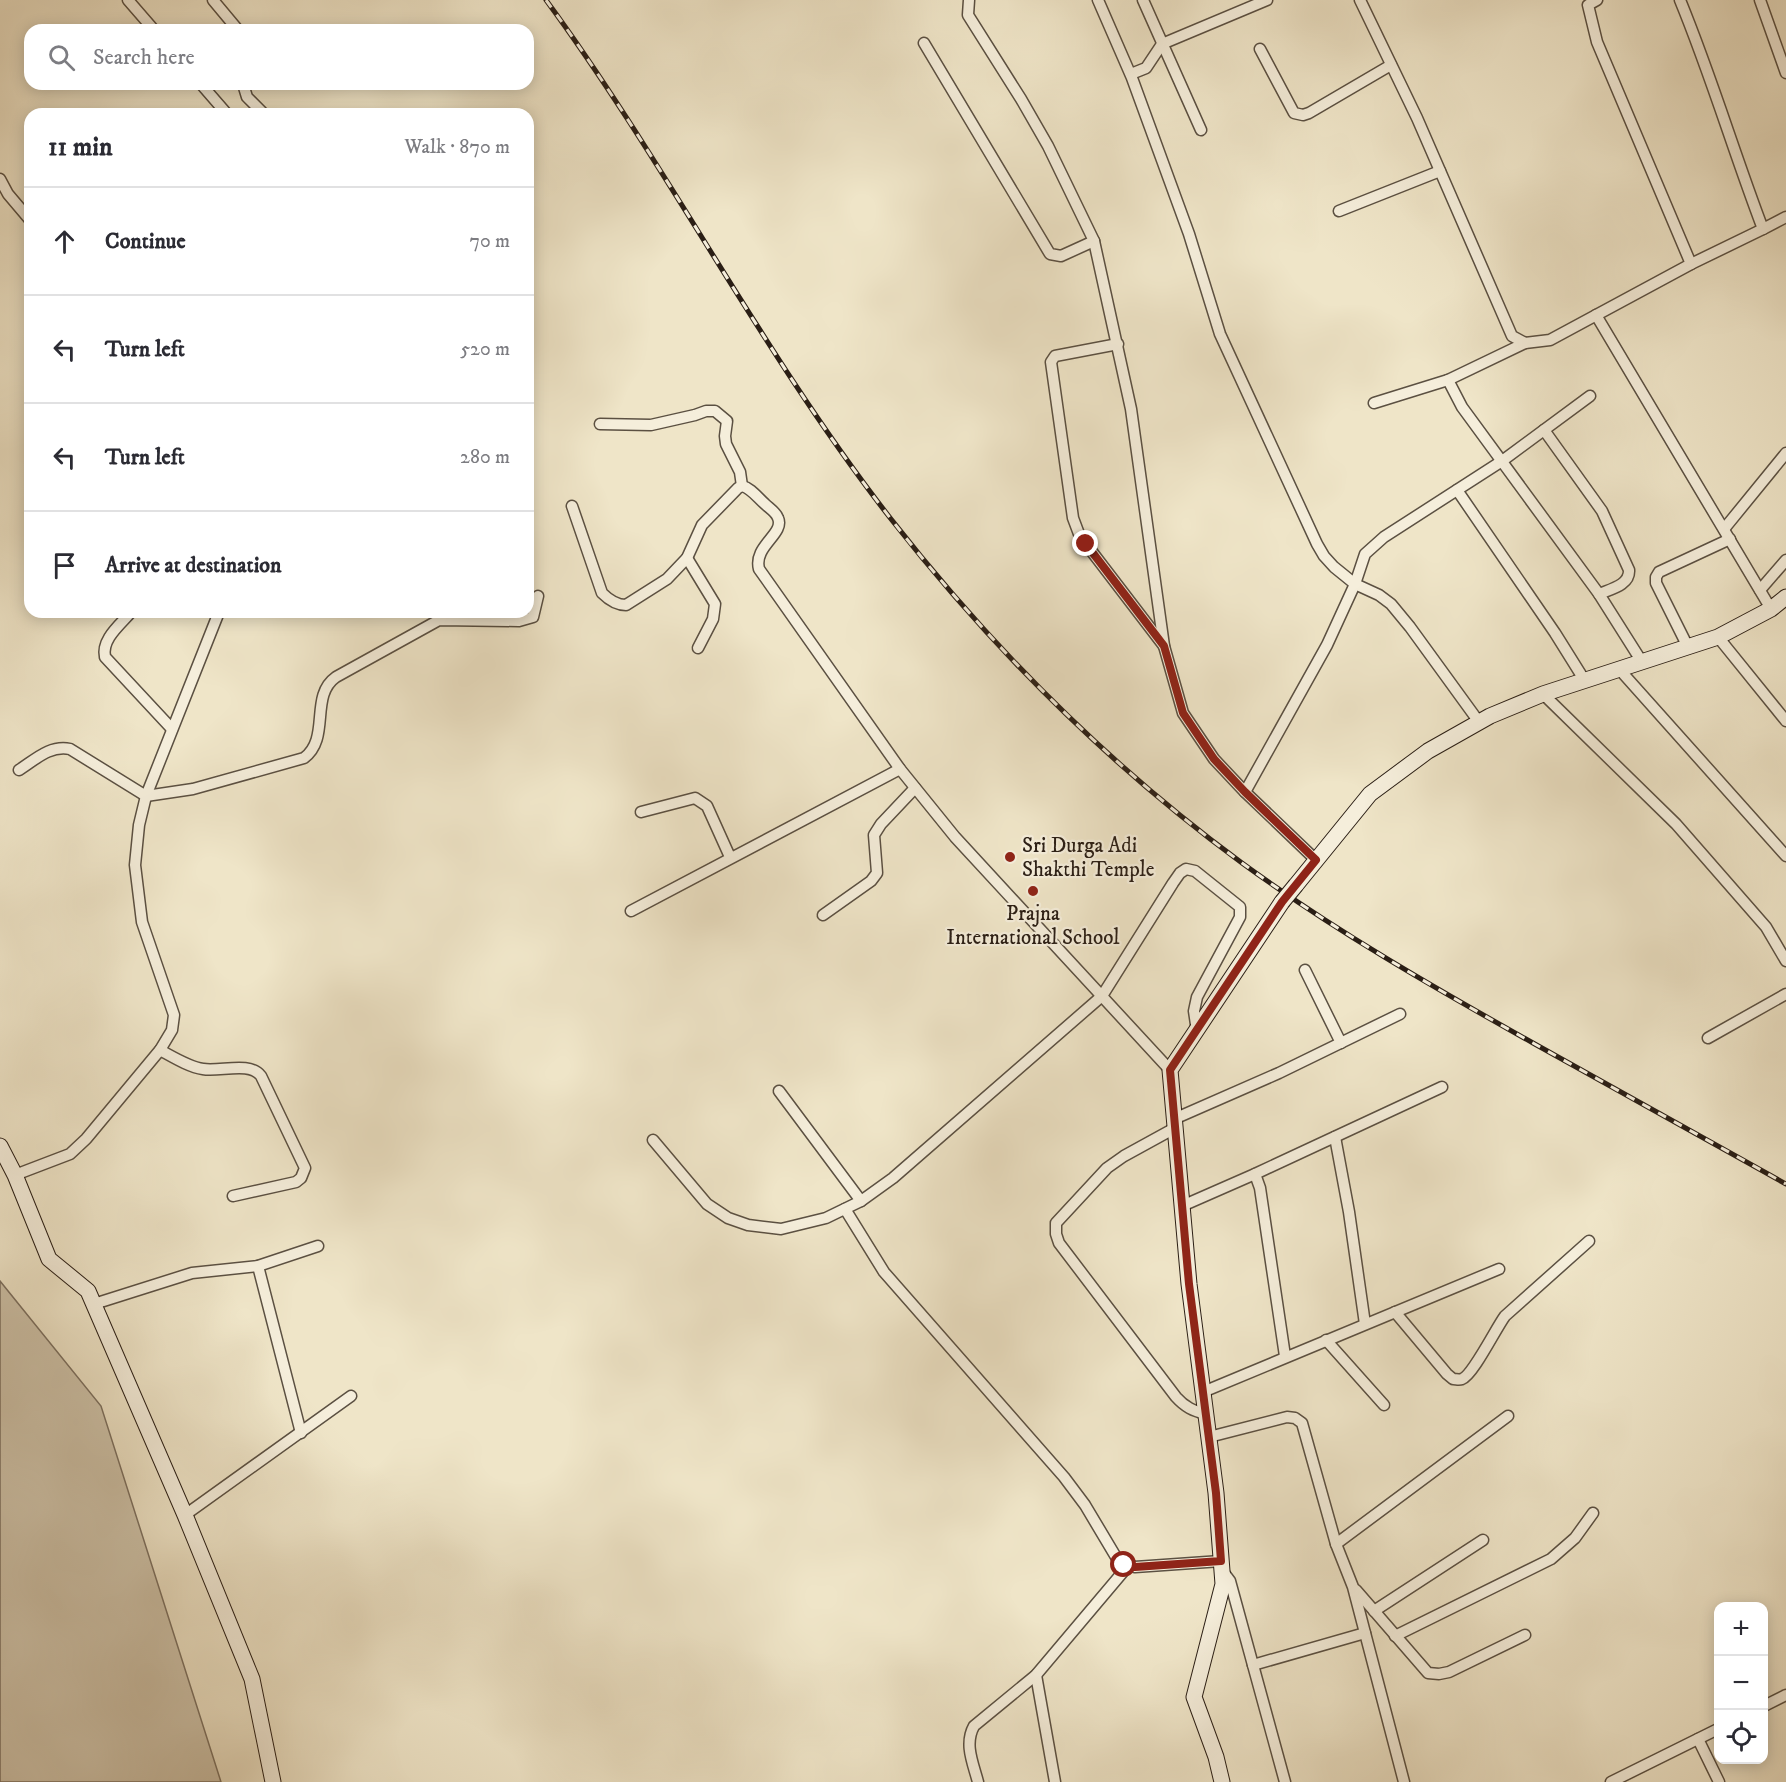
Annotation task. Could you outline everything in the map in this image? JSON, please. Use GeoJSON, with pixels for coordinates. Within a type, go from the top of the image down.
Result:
{"type":"FeatureCollection","features":[{"type":"Feature","properties":{"kind":"street"},"geometry":{"type":"LineString","coordinates":[[128,0],[149,24]]}},
{"type":"Feature","properties":{"kind":"street"},"geometry":{"type":"LineString","coordinates":[[213,0],[233,24]]}},
{"type":"Feature","properties":{"kind":"street"},"geometry":{"type":"LineString","coordinates":[[969,0],[968,15],[1048,146],[1094,241],[1131,409],[1164,646],[1183,713],[1214,759],[1316,860]]}},
{"type":"Feature","properties":{"kind":"street"},"geometry":{"type":"LineString","coordinates":[[1098,0],[1131,74],[1189,234],[1220,334],[1324,556],[1355,584],[1379,595],[1391,604],[1479,722]]}},
{"type":"Feature","properties":{"kind":"street"},"geometry":{"type":"LineString","coordinates":[[1143,0],[1201,129]]}},
{"type":"Feature","properties":{"kind":"street"},"geometry":{"type":"LineString","coordinates":[[1131,74],[1146,68],[1162,44],[1267,0]]}},
{"type":"Feature","properties":{"kind":"street"},"geometry":{"type":"LineString","coordinates":[[1360,0],[1440,171],[1512,336],[1525,342]]}},
{"type":"Feature","properties":{"kind":"street"},"geometry":{"type":"LineString","coordinates":[[1597,0],[1588,4],[1597,42],[1691,264]]}},
{"type":"Feature","properties":{"kind":"street"},"geometry":{"type":"LineString","coordinates":[[1680,0],[1695,35],[1763,229]]}},
{"type":"Feature","properties":{"kind":"street"},"geometry":{"type":"LineString","coordinates":[[1764,1],[1786,73]]}},
{"type":"Feature","properties":{"kind":"street"},"geometry":{"type":"LineString","coordinates":[[924,43],[1050,254],[1061,256],[1094,241]]}},
{"type":"Feature","properties":{"kind":"street"},"geometry":{"type":"LineString","coordinates":[[1260,49],[1294,113],[1303,115],[1391,65]]}},
{"type":"Feature","properties":{"kind":"street"},"geometry":{"type":"LineString","coordinates":[[206,90],[222,108]]}},
{"type":"Feature","properties":{"kind":"street"},"geometry":{"type":"LineString","coordinates":[[245,90],[247,98],[257,108]]}},
{"type":"Feature","properties":{"kind":"street"},"geometry":{"type":"LineString","coordinates":[[1339,211],[1440,171]]}},
{"type":"Feature","properties":{"kind":"street"},"geometry":{"type":"LineString","coordinates":[[0,178],[8,194],[24,213]]}},
{"type":"Feature","properties":{"kind":"street"},"geometry":{"type":"LineString","coordinates":[[1374,403],[1448,380],[1525,342],[1550,340],[1691,264],[1786,217]]}},
{"type":"Feature","properties":{"kind":"street"},"geometry":{"type":"LineString","coordinates":[[1596,315],[1770,609]]}},
{"type":"Feature","properties":{"kind":"street"},"geometry":{"type":"LineString","coordinates":[[1118,344],[1055,356],[1050,362],[1073,518],[1086,544],[1164,646]]}},
{"type":"Feature","properties":{"kind":"street"},"geometry":{"type":"LineString","coordinates":[[1448,380],[1462,407],[1599,594],[1642,662]]}},
{"type":"Feature","properties":{"kind":"street"},"geometry":{"type":"LineString","coordinates":[[1245,792],[1327,645],[1355,584],[1365,554],[1384,537],[1502,461],[1590,396]]}},
{"type":"Feature","properties":{"kind":"street"},"geometry":{"type":"LineString","coordinates":[[600,424],[651,425],[695,416],[706,411],[715,411],[727,421],[726,444],[740,472],[742,486]]}},
{"type":"Feature","properties":{"kind":"street"},"geometry":{"type":"LineString","coordinates":[[1544,430],[1602,511],[1629,570],[1626,582],[1599,594]]}},
{"type":"Feature","properties":{"kind":"street"},"geometry":{"type":"LineString","coordinates":[[1724,529],[1786,453]]}},
{"type":"Feature","properties":{"kind":"street"},"geometry":{"type":"LineString","coordinates":[[572,506],[602,593],[619,605],[626,605],[667,579],[687,558],[702,525],[742,486]]}},
{"type":"Feature","properties":{"kind":"street"},"geometry":{"type":"LineString","coordinates":[[742,486],[750,489],[780,520],[779,527],[760,551],[757,561],[759,569],[900,769],[955,837],[1170,1070],[1189,1284],[1216,1493],[1223,1584],[1194,1697],[1216,1757],[1222,1782]]}},
{"type":"Feature","properties":{"kind":"street"},"geometry":{"type":"LineString","coordinates":[[1457,490],[1555,633],[1585,681]]}},
{"type":"Feature","properties":{"kind":"street"},"geometry":{"type":"LineString","coordinates":[[1688,646],[1656,583],[1656,577],[1659,572],[1730,539]]}},
{"type":"Feature","properties":{"kind":"street"},"geometry":{"type":"LineString","coordinates":[[687,558],[715,604],[713,619],[698,648]]}},
{"type":"Feature","properties":{"kind":"street"},"geometry":{"type":"LineString","coordinates":[[1760,590],[1786,560]]}},
{"type":"Feature","properties":{"kind":"street"},"geometry":{"type":"LineString","coordinates":[[534,613],[538,596]]}},
{"type":"Feature","properties":{"kind":"street"},"geometry":{"type":"LineString","coordinates":[[1170,1070],[1282,902],[1370,794],[1428,751],[1490,716],[1543,694],[1718,637],[1770,609],[1786,597]]}},
{"type":"Feature","properties":{"kind":"street"},"geometry":{"type":"LineString","coordinates":[[127,618],[105,643],[103,650],[105,657],[172,729]]}},
{"type":"Feature","properties":{"kind":"street"},"geometry":{"type":"LineString","coordinates":[[15,1175],[70,1154],[86,1139],[160,1050],[172,1030],[174,1016],[142,922],[135,866],[139,825],[146,796],[217,618]]}},
{"type":"Feature","properties":{"kind":"street"},"geometry":{"type":"LineString","coordinates":[[19,770],[50,749],[60,747],[70,749],[146,796],[193,789],[304,758],[317,744],[324,690],[336,677],[439,620],[519,621],[530,618]]}},
{"type":"Feature","properties":{"kind":"street"},"geometry":{"type":"LineString","coordinates":[[1718,637],[1786,721]]}},
{"type":"Feature","properties":{"kind":"street"},"geometry":{"type":"LineString","coordinates":[[1619,669],[1786,856]]}},
{"type":"Feature","properties":{"kind":"street"},"geometry":{"type":"LineString","coordinates":[[1543,694],[1676,824],[1766,927],[1786,960]]}},
{"type":"Feature","properties":{"kind":"street"},"geometry":{"type":"LineString","coordinates":[[631,911],[900,769]]}},
{"type":"Feature","properties":{"kind":"street"},"geometry":{"type":"LineString","coordinates":[[824,915],[872,881],[878,873],[874,835],[881,824],[915,788]]}},
{"type":"Feature","properties":{"kind":"street"},"geometry":{"type":"LineString","coordinates":[[641,812],[696,798],[707,806],[730,857]]}},
{"type":"Feature","properties":{"kind":"street"},"geometry":{"type":"LineString","coordinates":[[653,1140],[707,1204],[728,1218],[748,1225],[781,1229],[826,1218],[861,1201],[892,1178],[1102,996],[1180,873],[1186,869],[1195,871],[1240,907],[1240,917],[1197,997],[1194,1011],[1197,1030]]}},
{"type":"Feature","properties":{"kind":"street"},"geometry":{"type":"LineString","coordinates":[[1305,970],[1341,1043]]}},
{"type":"Feature","properties":{"kind":"street"},"geometry":{"type":"LineString","coordinates":[[1708,1038],[1786,994]]}},
{"type":"Feature","properties":{"kind":"street"},"geometry":{"type":"LineString","coordinates":[[1206,1414],[1192,1411],[1176,1397],[1059,1244],[1056,1223],[1107,1168],[1175,1124],[1401,1014]]}},
{"type":"Feature","properties":{"kind":"street"},"geometry":{"type":"LineString","coordinates":[[160,1050],[204,1070],[248,1068],[257,1071],[261,1076],[305,1167],[304,1172],[296,1182],[233,1196]]}},
{"type":"Feature","properties":{"kind":"street"},"geometry":{"type":"LineString","coordinates":[[1182,1206],[1442,1087]]}},
{"type":"Feature","properties":{"kind":"street"},"geometry":{"type":"LineString","coordinates":[[779,1091],[861,1201]]}},
{"type":"Feature","properties":{"kind":"street"},"geometry":{"type":"LineString","coordinates":[[1335,1137],[1349,1212],[1365,1324]]}},
{"type":"Feature","properties":{"kind":"street"},"geometry":{"type":"LineString","coordinates":[[0,1146],[15,1175],[49,1259],[88,1291],[94,1304],[252,1679],[273,1782]]}},
{"type":"Feature","properties":{"kind":"street"},"geometry":{"type":"LineString","coordinates":[[1255,1174],[1260,1188],[1286,1356]]}},
{"type":"Feature","properties":{"kind":"street"},"geometry":{"type":"LineString","coordinates":[[845,1209],[884,1272],[1064,1477],[1119,1562],[1128,1566],[1221,1565]]}},
{"type":"Feature","properties":{"kind":"street"},"geometry":{"type":"LineString","coordinates":[[1395,1312],[1447,1374],[1453,1379],[1462,1379],[1472,1371],[1495,1329],[1505,1316],[1589,1241]]}},
{"type":"Feature","properties":{"kind":"street"},"geometry":{"type":"LineString","coordinates":[[94,1304],[192,1273],[258,1266],[318,1246]]}},
{"type":"Feature","properties":{"kind":"street"},"geometry":{"type":"LineString","coordinates":[[258,1266],[302,1433]]}},
{"type":"Feature","properties":{"kind":"street"},"geometry":{"type":"LineString","coordinates":[[1203,1392],[1499,1269]]}},
{"type":"Feature","properties":{"kind":"street"},"geometry":{"type":"LineString","coordinates":[[1326,1340],[1384,1405]]}},
{"type":"Feature","properties":{"kind":"street"},"geometry":{"type":"LineString","coordinates":[[184,1515],[351,1396]]}},
{"type":"Feature","properties":{"kind":"street"},"geometry":{"type":"LineString","coordinates":[[1336,1544],[1508,1416]]}},
{"type":"Feature","properties":{"kind":"street"},"geometry":{"type":"LineString","coordinates":[[1209,1437],[1287,1417],[1295,1418],[1302,1423],[1336,1544],[1353,1587],[1404,1782]]}},
{"type":"Feature","properties":{"kind":"street"},"geometry":{"type":"LineString","coordinates":[[1395,1636],[1551,1559],[1575,1538],[1593,1513]]}},
{"type":"Feature","properties":{"kind":"street"},"geometry":{"type":"LineString","coordinates":[[1374,1611],[1483,1540]]}},
{"type":"Feature","properties":{"kind":"street"},"geometry":{"type":"LineString","coordinates":[[1221,1565],[1230,1581],[1285,1782]]}},
{"type":"Feature","properties":{"kind":"street"},"geometry":{"type":"LineString","coordinates":[[978,1782],[968,1744],[969,1734],[974,1726],[1036,1675],[1128,1566]]}},
{"type":"Feature","properties":{"kind":"street"},"geometry":{"type":"LineString","coordinates":[[1353,1587],[1428,1673],[1449,1672],[1525,1635]]}},
{"type":"Feature","properties":{"kind":"street"},"geometry":{"type":"LineString","coordinates":[[1253,1665],[1365,1633]]}},
{"type":"Feature","properties":{"kind":"street"},"geometry":{"type":"LineString","coordinates":[[1036,1675],[1054,1782]]}},
{"type":"Feature","properties":{"kind":"street"},"geometry":{"type":"LineString","coordinates":[[1768,1704],[1786,1695]]}},
{"type":"Feature","properties":{"kind":"street"},"geometry":{"type":"LineString","coordinates":[[1611,1782],[1714,1731]]}},
{"type":"Feature","properties":{"kind":"street"},"geometry":{"type":"LineString","coordinates":[[1698,1739],[1719,1782]]}},
{"type":"Feature","properties":{"kind":"shaded area"},"geometry":{"type":"Polygon","coordinates":[[[0,1281],[101,1406],[221,1782],[0,1782],[0,1281]]]}},
{"type":"Feature","properties":{"kind":"railway"},"geometry":{"type":"LineString","coordinates":[[546,0],[634,129],[758,327],[844,457],[891,519],[970,614],[1055,703],[1100,746],[1193,826],[1312,912],[1458,1001],[1786,1184]]}},
{"type":"Feature","properties":{"kind":"place","name":"Sri Durga Adi Shakthi Temple"},"geometry":{"type":"Point","coordinates":[1010,857]}},
{"type":"Feature","properties":{"kind":"place","name":"Prajna International School"},"geometry":{"type":"Point","coordinates":[1033,891]}},
{"type":"Feature","properties":{"kind":"route"},"geometry":{"type":"LineString","coordinates":[[1086,544],[1164,646],[1183,713],[1214,759],[1316,860],[1282,902],[1170,1070],[1189,1284],[1216,1493],[1221,1561],[1135,1567],[1124,1565]]}}]}
